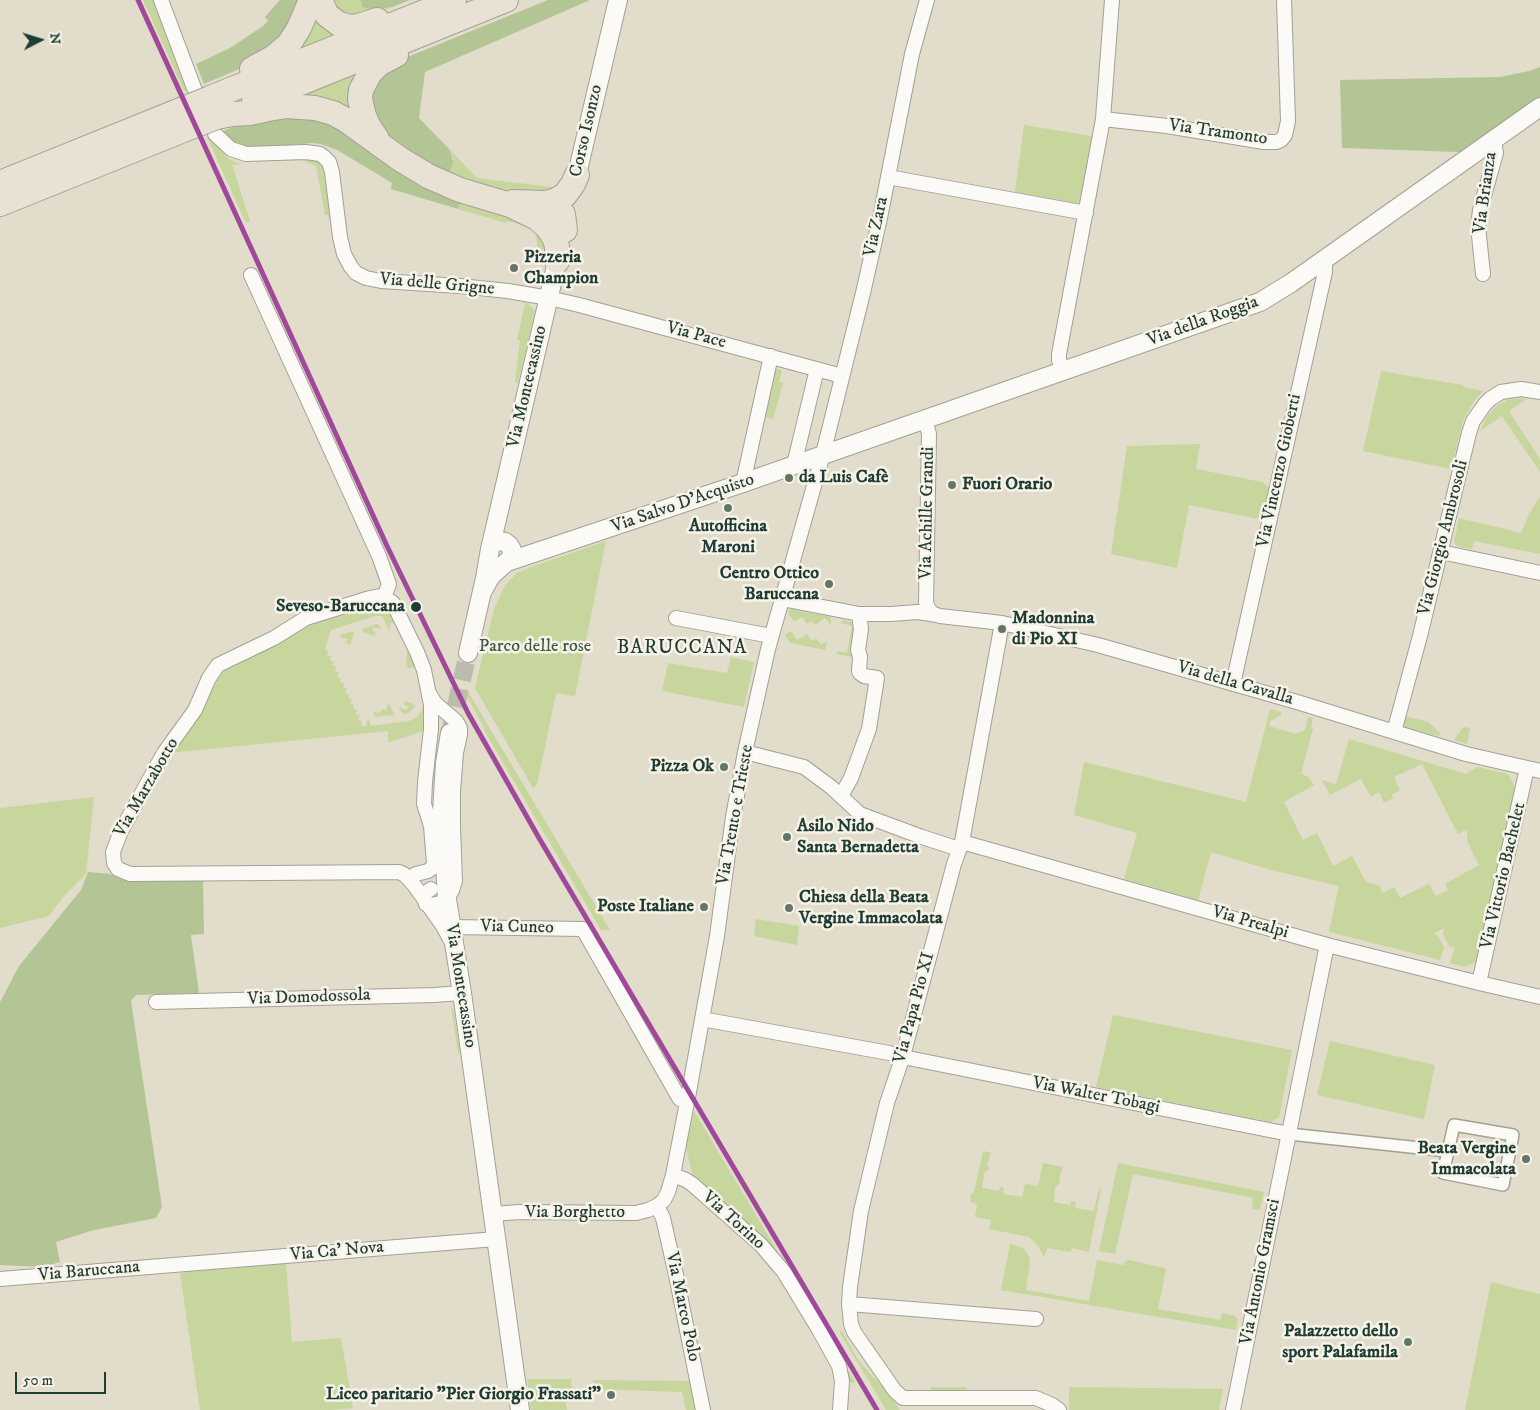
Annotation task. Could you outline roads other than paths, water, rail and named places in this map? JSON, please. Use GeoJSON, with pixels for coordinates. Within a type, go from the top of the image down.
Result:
{"type":"FeatureCollection","features":[{"type":"Feature","properties":{"kind":"highway"},"geometry":{"type":"LineString","coordinates":[[209,109],[232,79],[265,63],[289,44],[299,28],[311,0]]}},
{"type":"Feature","properties":{"kind":"highway"},"geometry":{"type":"LineString","coordinates":[[320,0],[324,10],[333,20],[339,24],[351,27],[366,24],[408,8],[452,8],[506,0]]}},
{"type":"Feature","properties":{"kind":"highway"},"geometry":{"type":"LineString","coordinates":[[0,204],[177,122],[452,8]]}},
{"type":"Feature","properties":{"kind":"highway"},"geometry":{"type":"LineString","coordinates":[[388,151],[368,127],[364,116],[360,99],[364,82],[379,64],[428,40],[452,8]]}},
{"type":"Feature","properties":{"kind":"highway"},"geometry":{"type":"LineString","coordinates":[[209,109],[232,114],[250,113],[282,106],[315,108],[346,120],[412,168],[439,181],[468,193],[554,212]]}},
{"type":"Feature","properties":{"kind":"highway"},"geometry":{"type":"LineString","coordinates":[[0,183],[177,122]]}},
{"type":"Feature","properties":{"kind":"highway"},"geometry":{"type":"LineString","coordinates":[[554,212],[554,201],[565,195],[577,175]]}},
{"type":"Feature","properties":{"kind":"highway"},"geometry":{"type":"LineString","coordinates":[[554,212],[542,222],[554,237],[557,246],[557,261]]}},
{"type":"Feature","properties":{"kind":"street"},"geometry":{"type":"LineString","coordinates":[[161,0],[209,109]]}},
{"type":"Feature","properties":{"kind":"street","name":"Corso Isonzo"},"geometry":{"type":"LineString","coordinates":[[577,175],[618,0]]}},
{"type":"Feature","properties":{"kind":"street","name":"Via Zara"},"geometry":{"type":"LineString","coordinates":[[823,454],[871,260],[915,44],[927,0]]}},
{"type":"Feature","properties":{"kind":"street"},"geometry":{"type":"LineString","coordinates":[[1063,371],[1059,354],[1104,118],[1112,0]]}},
{"type":"Feature","properties":{"kind":"street","name":"Via Tramonto"},"geometry":{"type":"LineString","coordinates":[[1104,118],[1264,142],[1281,140],[1285,135],[1288,121],[1284,0]]}},
{"type":"Feature","properties":{"kind":"street","name":"Via della Roggia"},"geometry":{"type":"LineString","coordinates":[[823,454],[1260,302],[1325,259],[1540,107]]}},
{"type":"Feature","properties":{"kind":"street","name":"Via delle Grigne"},"geometry":{"type":"LineString","coordinates":[[209,109],[231,149],[246,154],[306,152],[320,154],[329,162],[344,254],[350,267],[360,275],[381,281],[469,287],[549,298]]}},
{"type":"Feature","properties":{"kind":"street","name":"Via Brianza"},"geometry":{"type":"LineString","coordinates":[[1483,274],[1478,226],[1480,210],[1496,153],[1492,141]]}},
{"type":"Feature","properties":{"kind":"street"},"geometry":{"type":"LineString","coordinates":[[888,177],[1086,213]]}},
{"type":"Feature","properties":{"kind":"street"},"geometry":{"type":"LineString","coordinates":[[554,212],[557,261]]}},
{"type":"Feature","properties":{"kind":"street","name":"Via Vincenzo Gioberti"},"geometry":{"type":"LineString","coordinates":[[1234,684],[1325,272],[1325,259]]}},
{"type":"Feature","properties":{"kind":"street","name":"Via Montecassino"},"geometry":{"type":"LineString","coordinates":[[468,653],[482,592],[499,546],[499,513],[557,261]]}},
{"type":"Feature","properties":{"kind":"street"},"geometry":{"type":"LineString","coordinates":[[251,276],[379,556],[389,584],[384,597],[393,603],[421,660],[431,705],[431,729],[424,799],[425,809],[431,826],[434,863],[428,871],[416,874],[412,882],[442,926],[456,953]]}},
{"type":"Feature","properties":{"kind":"street","name":"Via Pace"},"geometry":{"type":"LineString","coordinates":[[549,298],[842,376]]}},
{"type":"Feature","properties":{"kind":"street"},"geometry":{"type":"LineString","coordinates":[[743,483],[771,356]]}},
{"type":"Feature","properties":{"kind":"street"},"geometry":{"type":"LineString","coordinates":[[794,465],[817,369]]}},
{"type":"Feature","properties":{"kind":"street","name":"Via Giorgio Ambrosoli"},"geometry":{"type":"LineString","coordinates":[[1394,732],[1441,552],[1469,432],[1477,416],[1490,399],[1501,392],[1522,389],[1540,392]]}},
{"type":"Feature","properties":{"kind":"street","name":"Via Achille Grandi"},"geometry":{"type":"LineString","coordinates":[[925,419],[929,434],[927,609]]}},
{"type":"Feature","properties":{"kind":"street","name":"Via Salvo D'Acquisto"},"geometry":{"type":"LineString","coordinates":[[506,562],[743,483],[823,454]]}},
{"type":"Feature","properties":{"kind":"street","name":"Via Trento e Trieste"},"geometry":{"type":"LineString","coordinates":[[657,1206],[666,1196],[673,1175],[717,936],[745,752],[771,636],[823,454]]}},
{"type":"Feature","properties":{"kind":"street"},"geometry":{"type":"LineString","coordinates":[[499,546],[492,560],[498,564],[506,562]]}},
{"type":"Feature","properties":{"kind":"street","name":"Via Salvo D'Acquisto"},"geometry":{"type":"LineString","coordinates":[[499,546],[523,552],[541,551]]}},
{"type":"Feature","properties":{"kind":"street"},"geometry":{"type":"LineString","coordinates":[[1441,552],[1540,573]]}},
{"type":"Feature","properties":{"kind":"street","name":"Via Montecassino"},"geometry":{"type":"LineString","coordinates":[[482,592],[491,576],[506,562]]}},
{"type":"Feature","properties":{"kind":"street","name":"Via Marzabotto"},"geometry":{"type":"LineString","coordinates":[[384,597],[370,598],[306,618],[274,638],[218,665],[209,678],[196,710],[169,746],[121,831],[114,848],[113,857],[118,869],[130,874],[395,872],[402,873],[421,889],[431,889]]}},
{"type":"Feature","properties":{"kind":"street","name":"Via della Cavalla"},"geometry":{"type":"LineString","coordinates":[[782,599],[866,614],[927,609],[1002,623],[1098,645],[1466,754],[1534,769]]}},
{"type":"Feature","properties":{"kind":"street"},"geometry":{"type":"LineString","coordinates":[[841,796],[851,778],[869,729],[878,678],[864,676],[860,673],[858,667],[861,629],[866,614]]}},
{"type":"Feature","properties":{"kind":"street"},"geometry":{"type":"LineString","coordinates":[[676,618],[771,636]]}},
{"type":"Feature","properties":{"kind":"street","name":"Via Papa Pio XI"},"geometry":{"type":"LineString","coordinates":[[1002,623],[961,846],[903,1056],[888,1103],[860,1211],[849,1304],[851,1324],[854,1332],[895,1391],[903,1398],[1036,1398],[1052,1404],[1058,1410]]}},
{"type":"Feature","properties":{"kind":"street"},"geometry":{"type":"LineString","coordinates":[[428,690],[451,725]]}},
{"type":"Feature","properties":{"kind":"street"},"geometry":{"type":"LineString","coordinates":[[431,729],[433,722],[443,715],[451,725]]}},
{"type":"Feature","properties":{"kind":"street"},"geometry":{"type":"LineString","coordinates":[[426,904],[436,904],[447,899],[455,881],[452,791],[460,734],[458,725],[451,725]]}},
{"type":"Feature","properties":{"kind":"street","name":"Via Montecassino"},"geometry":{"type":"LineString","coordinates":[[451,725],[442,790],[442,832],[447,899],[462,993],[520,1410]]}},
{"type":"Feature","properties":{"kind":"street","name":"Via Prealpi"},"geometry":{"type":"LineString","coordinates":[[745,752],[804,767],[841,796],[860,814],[915,835],[1327,945],[1540,997]]}},
{"type":"Feature","properties":{"kind":"street","name":"Via Vittorio Bachelet"},"geometry":{"type":"LineString","coordinates":[[1479,983],[1534,769]]}},
{"type":"Feature","properties":{"kind":"street"},"geometry":{"type":"LineString","coordinates":[[426,904],[424,896],[426,892],[440,884],[445,875]]}},
{"type":"Feature","properties":{"kind":"street","name":"Via Cuneo"},"geometry":{"type":"LineString","coordinates":[[451,928],[460,926],[583,929],[678,1096],[687,1102]]}},
{"type":"Feature","properties":{"kind":"street","name":"Via Antonio Gramsci"},"geometry":{"type":"LineString","coordinates":[[1233,1410],[1327,945]]}},
{"type":"Feature","properties":{"kind":"street","name":"Via Domodossola"},"geometry":{"type":"LineString","coordinates":[[156,1002],[462,993]]}},
{"type":"Feature","properties":{"kind":"street","name":"Via Walter Tobagi"},"geometry":{"type":"LineString","coordinates":[[702,1019],[903,1056],[1289,1134]]}},
{"type":"Feature","properties":{"kind":"street"},"geometry":{"type":"LineString","coordinates":[[1454,1125],[1513,1135],[1503,1185],[1443,1173],[1448,1151],[1454,1125]]}},
{"type":"Feature","properties":{"kind":"street"},"geometry":{"type":"LineString","coordinates":[[1289,1134],[1448,1151]]}},
{"type":"Feature","properties":{"kind":"street","name":"Via Torino"},"geometry":{"type":"LineString","coordinates":[[673,1175],[692,1184],[761,1245],[784,1272],[818,1328],[838,1366],[842,1381],[840,1410]]}},
{"type":"Feature","properties":{"kind":"street","name":"Via Borghetto"},"geometry":{"type":"LineString","coordinates":[[493,1214],[525,1212],[630,1213],[642,1212],[657,1206]]}},
{"type":"Feature","properties":{"kind":"street","name":"Via Marco Polo"},"geometry":{"type":"LineString","coordinates":[[657,1206],[663,1218],[676,1275],[703,1410]]}},
{"type":"Feature","properties":{"kind":"street","name":"Via Ca' Nova"},"geometry":{"type":"LineString","coordinates":[[178,1265],[496,1239]]}},
{"type":"Feature","properties":{"kind":"street","name":"Via Baruccana"},"geometry":{"type":"LineString","coordinates":[[0,1279],[178,1265]]}},
{"type":"Feature","properties":{"kind":"street"},"geometry":{"type":"LineString","coordinates":[[849,1304],[1036,1319]]}},
{"type":"Feature","properties":{"kind":"tunnel"},"geometry":{"type":"LineString","coordinates":[[450,733],[468,653]]}},
{"type":"Feature","properties":{"kind":"place","name":"Pizzeria Champion"},"geometry":{"type":"Point","coordinates":[514,268]}},
{"type":"Feature","properties":{"kind":"place","name":"da Luis Cafè"},"geometry":{"type":"Point","coordinates":[789,478]}},
{"type":"Feature","properties":{"kind":"place","name":"Fuori Orario"},"geometry":{"type":"Point","coordinates":[952,485]}},
{"type":"Feature","properties":{"kind":"place","name":"Autofficina Maroni"},"geometry":{"type":"Point","coordinates":[728,508]}},
{"type":"Feature","properties":{"kind":"place","name":"Centro Ottico Baruccana"},"geometry":{"type":"Point","coordinates":[829,584]}},
{"type":"Feature","properties":{"kind":"place","name":"Seveso-Baruccana"},"geometry":{"type":"Point","coordinates":[416,607]}},
{"type":"Feature","properties":{"kind":"place","name":"Madonnina di Pio XI"},"geometry":{"type":"Point","coordinates":[1002,629]}},
{"type":"Feature","properties":{"kind":"place","name":"Pizza Ok"},"geometry":{"type":"Point","coordinates":[724,767]}},
{"type":"Feature","properties":{"kind":"place","name":"Asilo Nido Santa Bernadetta"},"geometry":{"type":"Point","coordinates":[787,837]}},
{"type":"Feature","properties":{"kind":"place","name":"Poste Italiane"},"geometry":{"type":"Point","coordinates":[704,907]}},
{"type":"Feature","properties":{"kind":"place","name":"Chiesa della Beata Vergine Immacolata"},"geometry":{"type":"Point","coordinates":[789,908]}},
{"type":"Feature","properties":{"kind":"place","name":"Beata Vergine Immacolata"},"geometry":{"type":"Point","coordinates":[1526,1159]}},
{"type":"Feature","properties":{"kind":"place","name":"Palazzetto dello sport Palafamila"},"geometry":{"type":"Point","coordinates":[1408,1342]}},
{"type":"Feature","properties":{"kind":"place","name":"Liceo paritario \"Pier Giorgio Frassati\""},"geometry":{"type":"Point","coordinates":[611,1395]}},
{"type":"Feature","properties":{"kind":"district","name":"BARUCCANA"},"geometry":{"type":"Point","coordinates":[682,649]}},
{"type":"Feature","properties":{"kind":"park label","name":"Parco delle rose"},"geometry":{"type":"Point","coordinates":[535,647]}}]}
